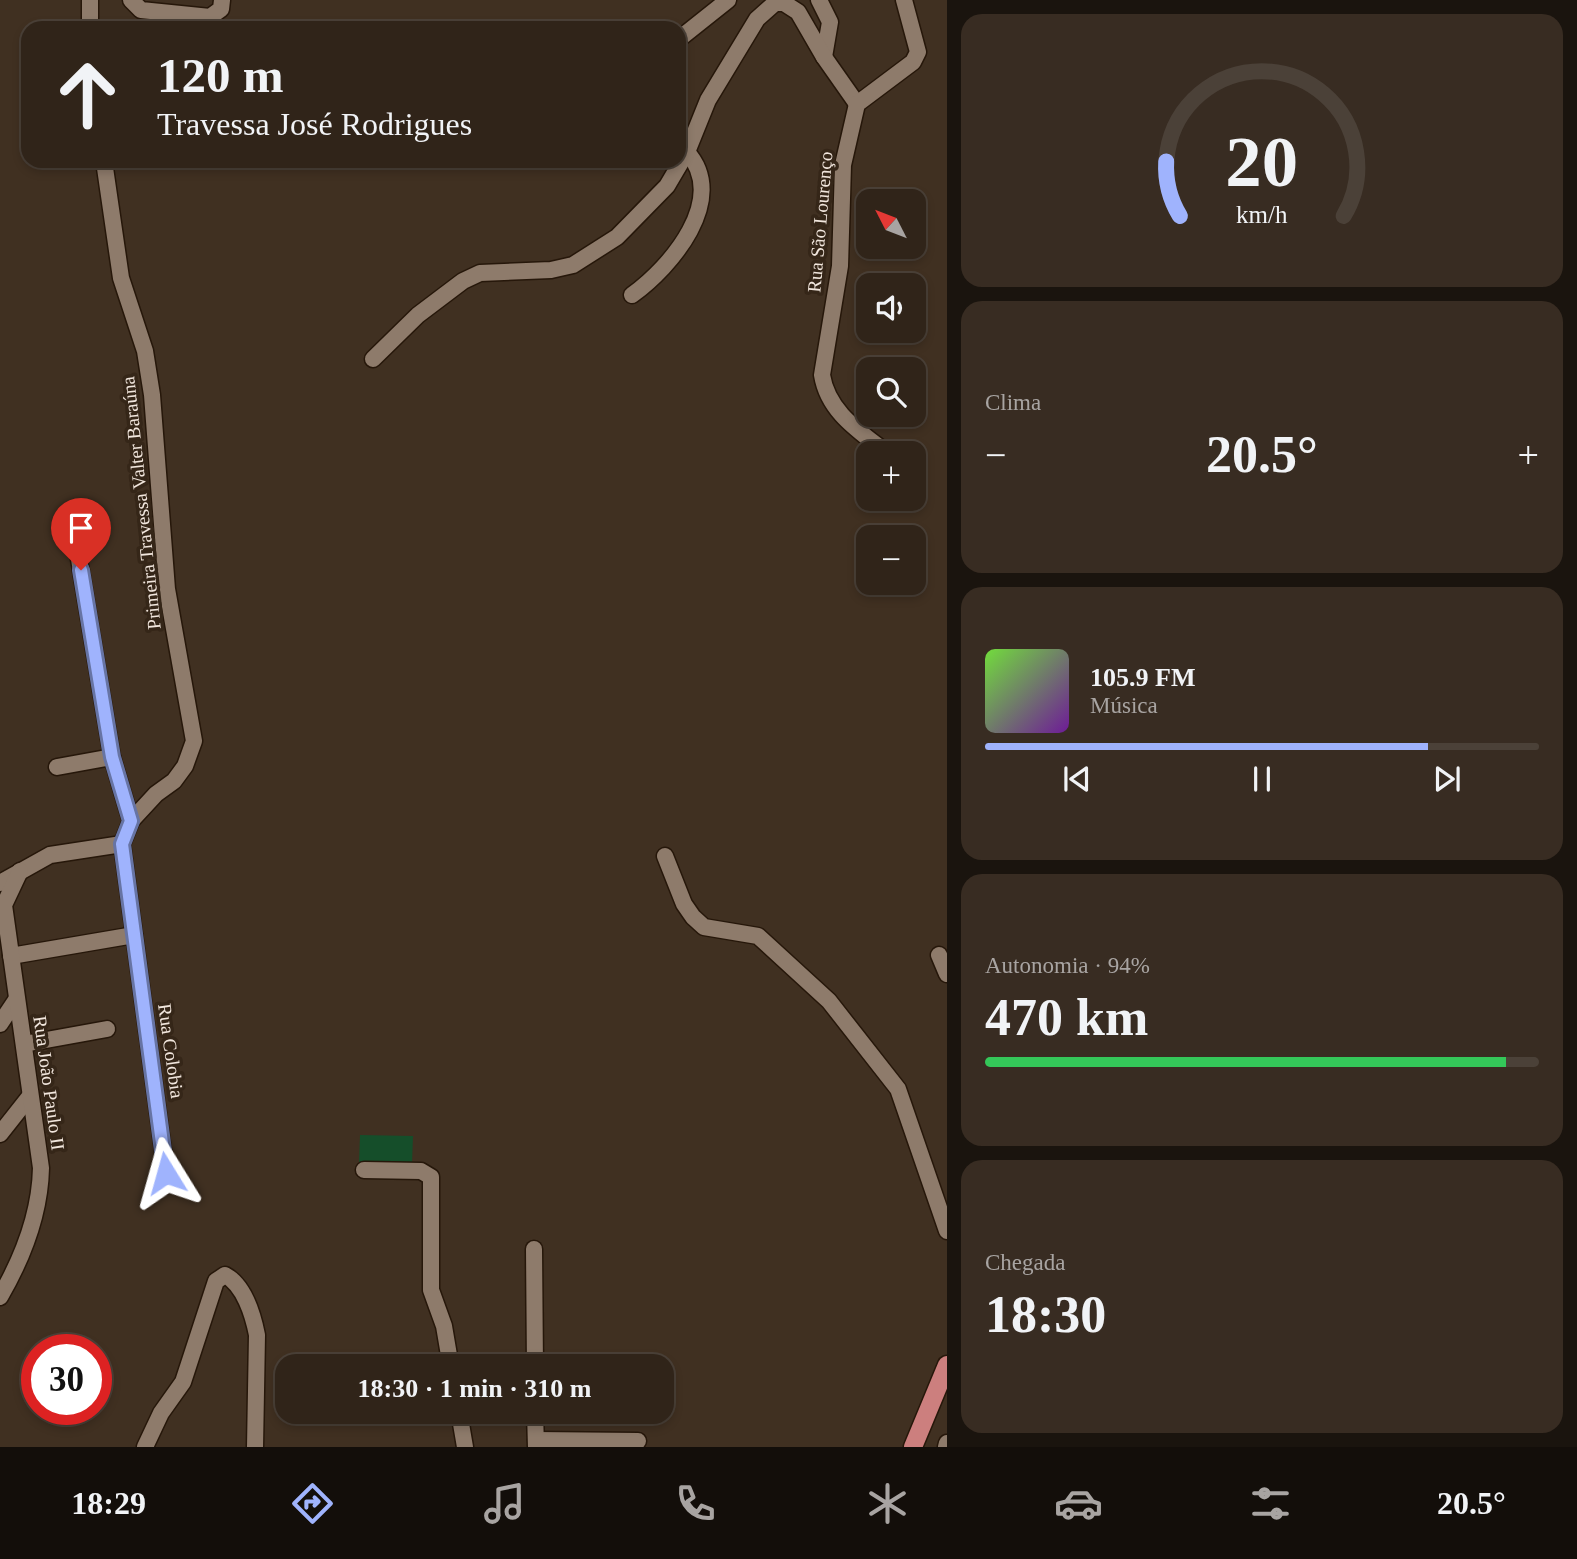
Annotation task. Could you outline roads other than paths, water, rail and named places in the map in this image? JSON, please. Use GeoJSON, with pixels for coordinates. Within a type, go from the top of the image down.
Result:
{"type":"FeatureCollection","features":[{"type":"Feature","properties":{"kind":"main road"},"geometry":{"type":"LineString","coordinates":[[913,1447],[947,1366]]}},
{"type":"Feature","properties":{"kind":"street"},"geometry":{"type":"LineString","coordinates":[[90,0],[90,21]]}},
{"type":"Feature","properties":{"kind":"street"},"geometry":{"type":"LineString","coordinates":[[131,0],[141,10],[210,17],[221,9],[222,0]]}},
{"type":"Feature","properties":{"kind":"street"},"geometry":{"type":"LineString","coordinates":[[686,33],[728,0]]}},
{"type":"Feature","properties":{"kind":"street"},"geometry":{"type":"LineString","coordinates":[[819,0],[829,18],[824,57]]}},
{"type":"Feature","properties":{"kind":"street"},"geometry":{"type":"LineString","coordinates":[[632,296],[653,281],[681,248],[701,202],[700,174],[697,164],[687,152],[708,100],[757,19],[766,9],[775,3],[793,7],[857,104],[917,57],[918,46],[904,0]]}},
{"type":"Feature","properties":{"kind":"street","name":"Rua São Lourenço"},"geometry":{"type":"LineString","coordinates":[[857,104],[843,165],[840,266],[822,375],[824,388],[836,409],[873,441]]}},
{"type":"Feature","properties":{"kind":"street","name":"Primeira Travessa Valter Baraúna"},"geometry":{"type":"LineString","coordinates":[[105,168],[121,278],[145,351],[152,395],[167,589],[194,741],[185,766],[174,782],[156,794],[131,821]]}},
{"type":"Feature","properties":{"kind":"street"},"geometry":{"type":"LineString","coordinates":[[373,359],[418,315],[463,281],[481,273],[551,270],[573,265],[593,254],[639,216],[667,186],[678,168]]}},
{"type":"Feature","properties":{"kind":"street"},"geometry":{"type":"LineString","coordinates":[[0,883],[50,855],[122,844],[131,821],[112,757],[72,517]]}},
{"type":"Feature","properties":{"kind":"street"},"geometry":{"type":"LineString","coordinates":[[57,767],[112,757]]}},
{"type":"Feature","properties":{"kind":"street","name":"Rua Colobia"},"geometry":{"type":"LineString","coordinates":[[122,844],[166,1173]]}},
{"type":"Feature","properties":{"kind":"street"},"geometry":{"type":"LineString","coordinates":[[665,856],[684,904],[693,917],[704,927],[758,936],[829,1001],[886,1073],[898,1089],[947,1231]]}},
{"type":"Feature","properties":{"kind":"street","name":"Rua João Paulo II"},"geometry":{"type":"LineString","coordinates":[[0,1297],[15,1272],[40,1188],[41,1168],[2,907],[20,871]]}},
{"type":"Feature","properties":{"kind":"street"},"geometry":{"type":"LineString","coordinates":[[11,956],[134,935]]}},
{"type":"Feature","properties":{"kind":"street"},"geometry":{"type":"LineString","coordinates":[[939,955],[947,974]]}},
{"type":"Feature","properties":{"kind":"street"},"geometry":{"type":"LineString","coordinates":[[0,1024],[16,1000]]}},
{"type":"Feature","properties":{"kind":"street"},"geometry":{"type":"LineString","coordinates":[[24,1044],[107,1029]]}},
{"type":"Feature","properties":{"kind":"street"},"geometry":{"type":"LineString","coordinates":[[0,1134],[30,1096]]}},
{"type":"Feature","properties":{"kind":"street"},"geometry":{"type":"LineString","coordinates":[[364,1170],[421,1171],[431,1177],[431,1290],[444,1325],[449,1354]]}},
{"type":"Feature","properties":{"kind":"street"},"geometry":{"type":"LineString","coordinates":[[534,1249],[535,1354]]}},
{"type":"Feature","properties":{"kind":"street"},"geometry":{"type":"LineString","coordinates":[[145,1447],[161,1413],[183,1382],[216,1281],[225,1275],[238,1286],[254,1320],[257,1335],[255,1447]]}},
{"type":"Feature","properties":{"kind":"street"},"geometry":{"type":"LineString","coordinates":[[461,1424],[464,1447]]}},
{"type":"Feature","properties":{"kind":"street"},"geometry":{"type":"LineString","coordinates":[[535,1424],[536,1443],[638,1441]]}}]}
